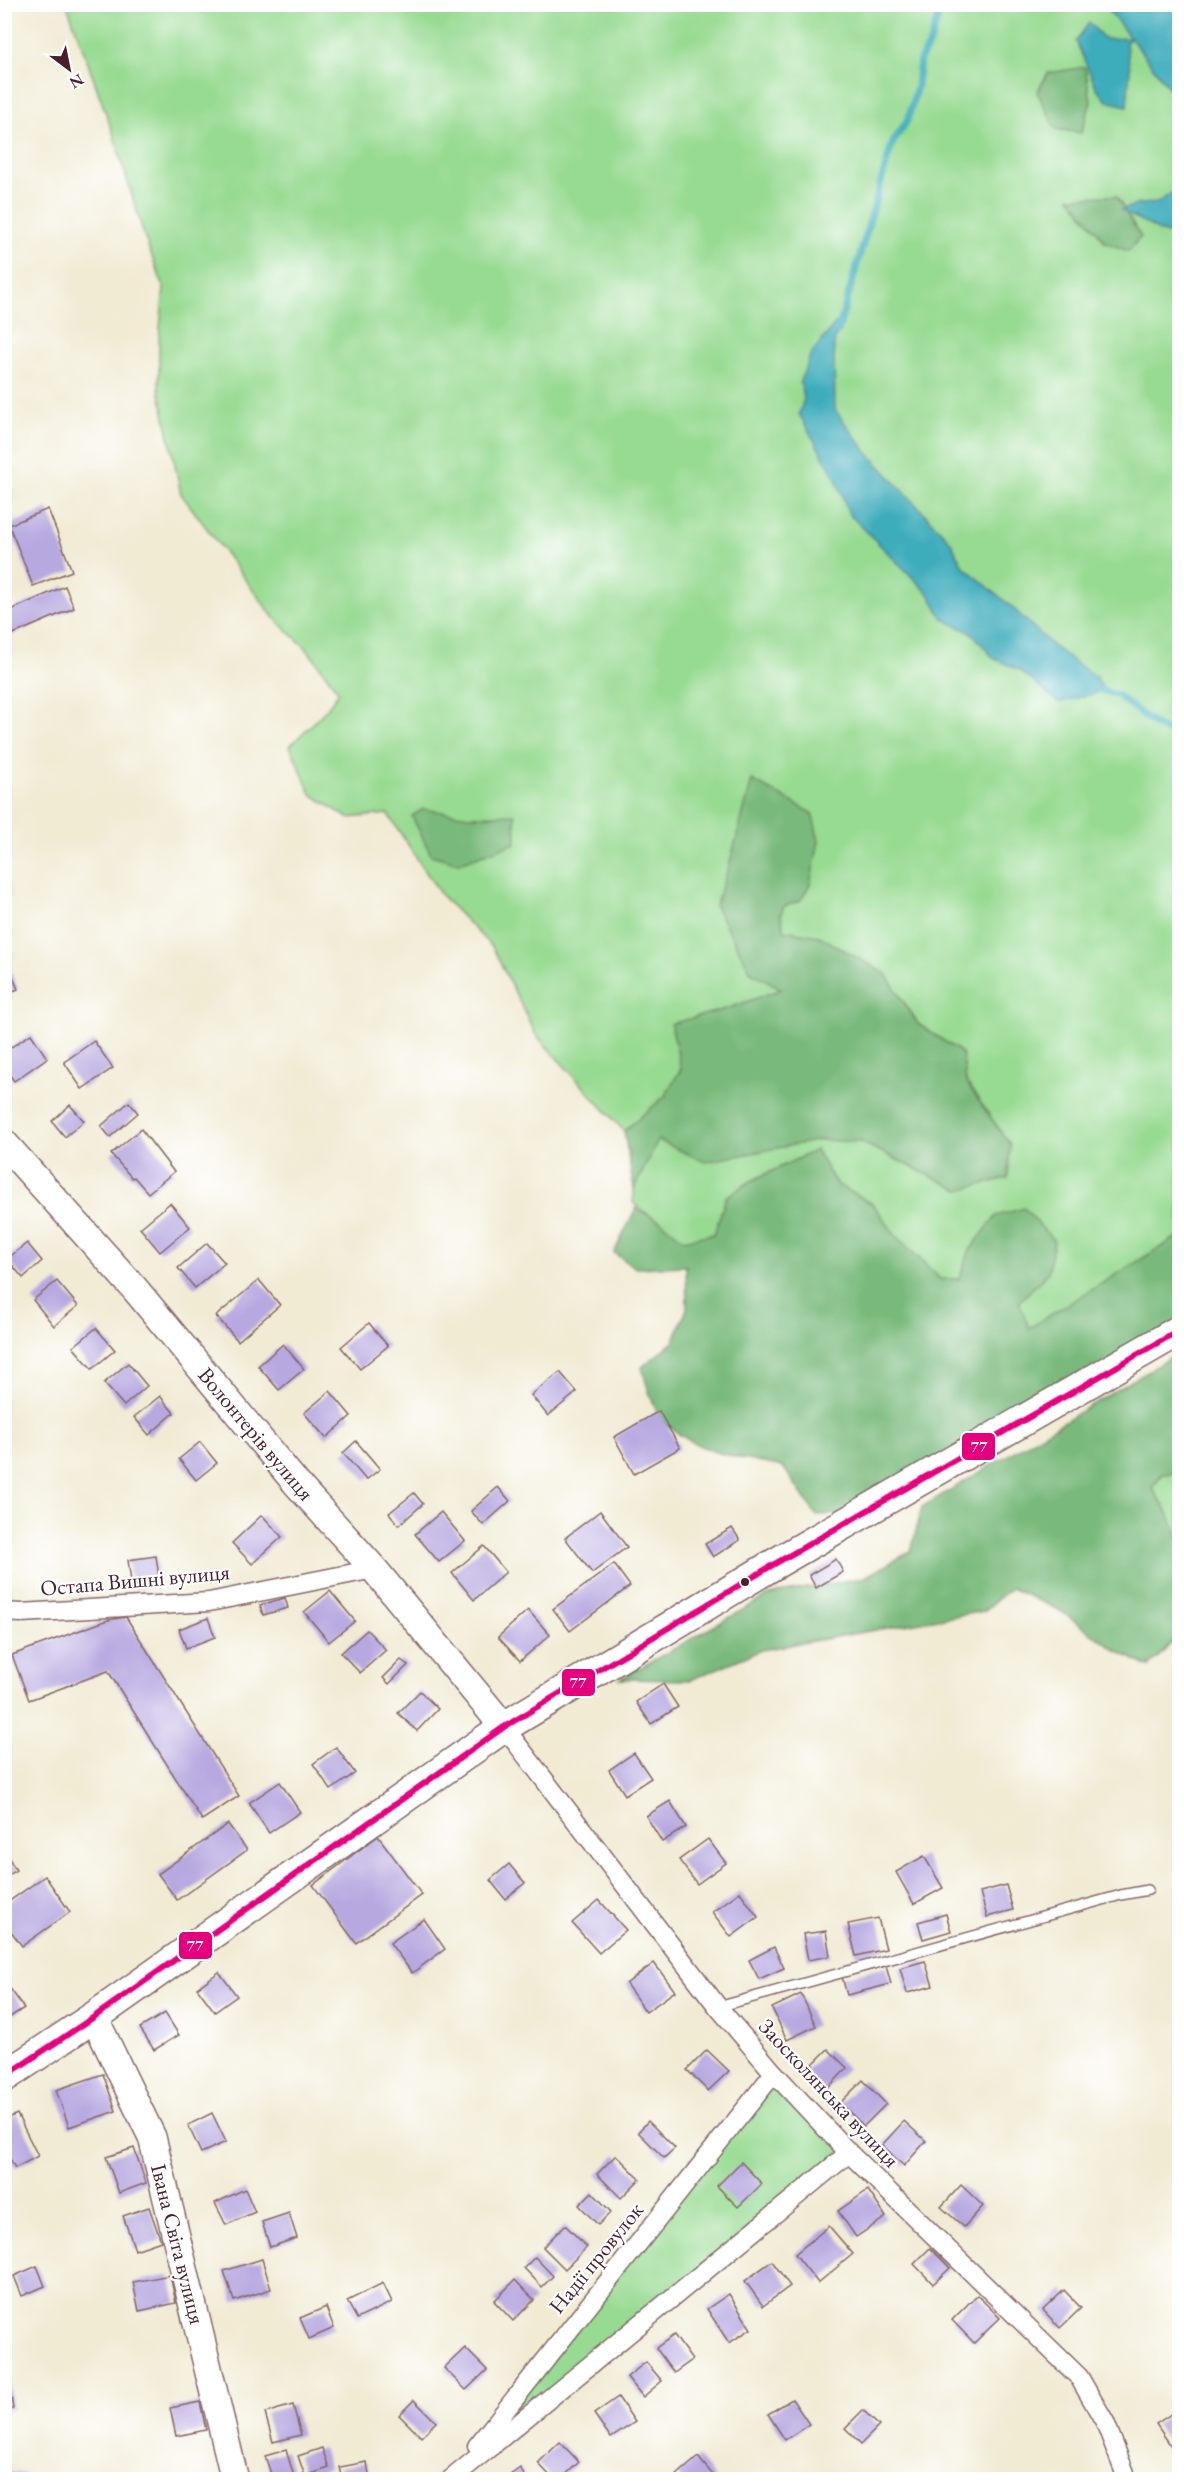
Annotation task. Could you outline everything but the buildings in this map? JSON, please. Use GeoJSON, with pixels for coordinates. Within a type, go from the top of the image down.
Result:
{"type":"FeatureCollection","features":[{"type":"Feature","properties":{"kind":"main road"},"geometry":{"type":"LineString","coordinates":[[4,2077],[94,2017],[504,1727],[771,1566],[1179,1330]]}},
{"type":"Feature","properties":{"kind":"street","name":"Волонтерів вулиця"},"geometry":{"type":"LineString","coordinates":[[4,1143],[135,1289],[296,1483],[374,1569],[504,1727]]}},
{"type":"Feature","properties":{"kind":"street","name":"Остапа Вишні вулиця"},"geometry":{"type":"LineString","coordinates":[[4,1612],[21,1613],[210,1602],[374,1569]]}},
{"type":"Feature","properties":{"kind":"street","name":"Заосколянська вулиця"},"geometry":{"type":"LineString","coordinates":[[504,1727],[718,2007],[774,2073],[849,2153],[1079,2377],[1105,2422],[1125,2473],[1122,2480]]}},
{"type":"Feature","properties":{"kind":"street","name":"Івана Світа вулиця"},"geometry":{"type":"LineString","coordinates":[[94,2017],[152,2137],[235,2480]]}},
{"type":"Feature","properties":{"kind":"street","name":"Надії провулок"},"geometry":{"type":"LineString","coordinates":[[453,2477],[774,2073]]}},
{"type":"Feature","properties":{"kind":"street","name":"Надії провулок"},"geometry":{"type":"LineString","coordinates":[[453,2477],[849,2153]]}},
{"type":"Feature","properties":{"kind":"lane"},"geometry":{"type":"LineString","coordinates":[[718,2007],[1148,1890]]}},
{"type":"Feature","properties":{"kind":"green space"},"geometry":{"type":"Polygon","coordinates":[[[67,5],[1105,5],[1179,101],[1179,1236],[1029,1329],[970,1250],[959,1280],[940,1279],[895,1235],[873,1204],[836,1184],[816,1150],[714,1234],[684,1240],[633,1203],[637,1167],[651,1139],[678,1144],[761,1150],[820,1140],[861,1142],[959,1190],[1010,1145],[966,1082],[962,1053],[918,1024],[885,973],[783,989],[732,1007],[681,1069],[665,1096],[624,1131],[536,1035],[493,948],[441,895],[388,814],[348,818],[311,794],[290,746],[325,711],[339,692],[306,648],[274,618],[181,494],[159,388],[159,339],[164,288],[145,238],[113,133],[67,5]]]}},
{"type":"Feature","properties":{"kind":"green space"},"geometry":{"type":"Polygon","coordinates":[[[1085,67],[1091,102],[1081,133],[1056,129],[1037,92],[1048,73],[1085,67]]]}},
{"type":"Feature","properties":{"kind":"green space"},"geometry":{"type":"Polygon","coordinates":[[[1116,196],[1141,237],[1128,251],[1105,242],[1070,197],[1116,196]]]}},
{"type":"Feature","properties":{"kind":"green space"},"geometry":{"type":"Polygon","coordinates":[[[752,780],[812,813],[819,841],[810,884],[801,900],[783,907],[781,916],[784,930],[819,936],[885,973],[918,1024],[962,1053],[966,1082],[1010,1145],[1008,1178],[959,1190],[861,1142],[820,1140],[705,1162],[658,1140],[634,1189],[624,1131],[665,1096],[681,1069],[671,1024],[732,1007],[782,989],[751,972],[715,906],[729,866],[752,780]]]}},
{"type":"Feature","properties":{"kind":"green space"},"geometry":{"type":"Polygon","coordinates":[[[423,809],[469,816],[515,814],[516,843],[459,863],[431,855],[412,816],[423,809]]]}},
{"type":"Feature","properties":{"kind":"green space"},"geometry":{"type":"Polygon","coordinates":[[[816,1150],[836,1184],[873,1204],[895,1235],[940,1279],[959,1279],[970,1250],[996,1216],[1024,1208],[1054,1241],[1048,1273],[1019,1302],[1029,1328],[1179,1236],[1179,1321],[852,1514],[816,1515],[783,1467],[708,1449],[681,1435],[663,1420],[651,1398],[642,1367],[673,1342],[687,1309],[686,1266],[636,1268],[614,1253],[636,1208],[660,1221],[684,1240],[714,1234],[726,1197],[751,1181],[816,1150]]]}},
{"type":"Feature","properties":{"kind":"green space"},"geometry":{"type":"Polygon","coordinates":[[[1179,1352],[1179,1473],[1162,1474],[1152,1488],[1171,1518],[1179,1540],[1179,1635],[1149,1667],[1117,1651],[1059,1610],[1011,1588],[984,1611],[761,1650],[690,1680],[620,1679],[769,1595],[865,1577],[911,1551],[922,1507],[1179,1352]]]}},
{"type":"Feature","properties":{"kind":"green space"},"geometry":{"type":"Polygon","coordinates":[[[1168,1468],[1179,1470],[1179,1540],[1171,1518],[1152,1488],[1168,1468]]]}},
{"type":"Feature","properties":{"kind":"green space"},"geometry":{"type":"Polygon","coordinates":[[[774,2073],[849,2153],[456,2474],[774,2073]]]}},
{"type":"Feature","properties":{"kind":"water"},"geometry":{"type":"Polygon","coordinates":[[[1105,5],[1179,5],[1179,101],[1131,38],[1126,43],[1130,69],[1127,106],[1107,101],[1096,87],[1076,41],[1089,23],[1105,39],[1130,38],[1105,5]]]}},
{"type":"Feature","properties":{"kind":"water"},"geometry":{"type":"Polygon","coordinates":[[[1174,191],[1179,199],[1179,223],[1176,224],[1179,237],[1161,232],[1121,210],[1139,204],[1157,203],[1174,191]]]}},
{"type":"Feature","properties":{"kind":"water"},"geometry":{"type":"Polygon","coordinates":[[[842,316],[834,343],[835,410],[867,452],[951,542],[963,566],[1012,607],[1054,647],[1097,678],[1104,691],[1059,703],[1019,670],[993,658],[973,634],[943,619],[929,594],[849,514],[836,479],[799,414],[804,399],[800,382],[811,354],[842,316]]]}},
{"type":"Feature","properties":{"kind":"waterway"},"geometry":{"type":"LineString","coordinates":[[838,331],[892,144],[908,119],[917,86],[920,60],[931,41],[941,4]]}},
{"type":"Feature","properties":{"kind":"waterway"},"geometry":{"type":"LineString","coordinates":[[1097,689],[1117,695],[1155,725],[1180,737]]}},
{"type":"Feature","properties":{"kind":"transit line","name":"77"},"geometry":{"type":"LineString","coordinates":[[4,2077],[94,2017],[504,1727],[771,1566],[1180,1330]]}}]}
